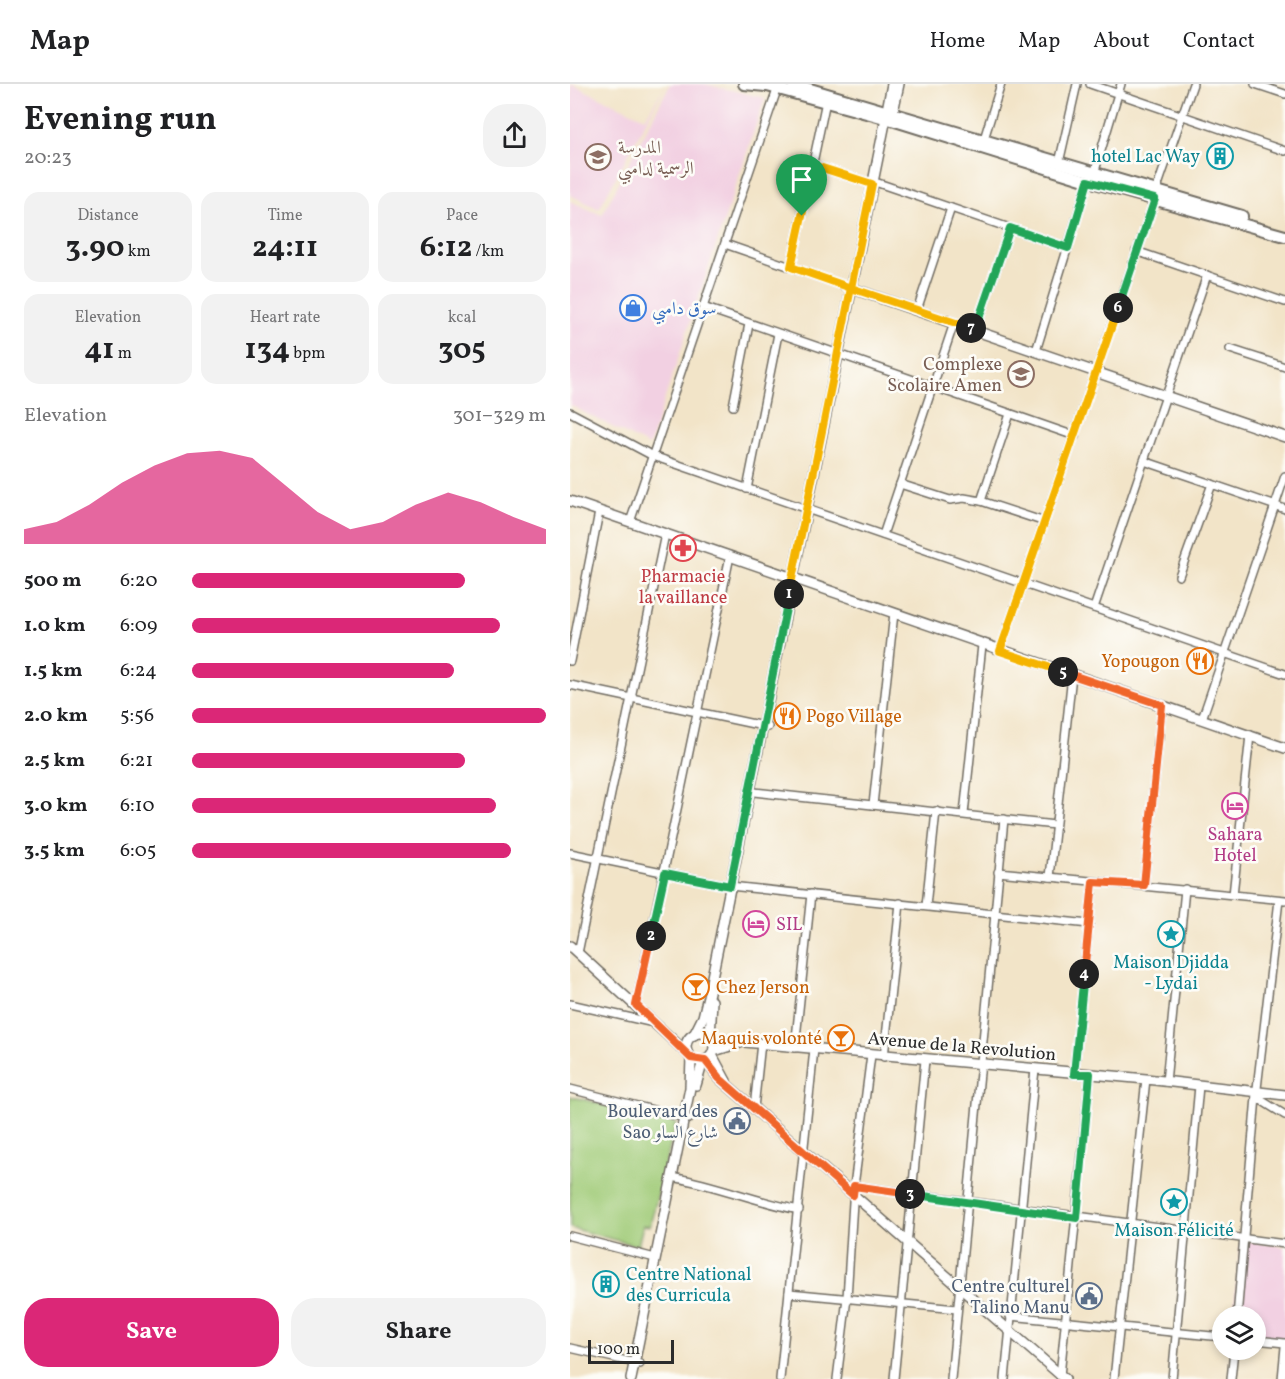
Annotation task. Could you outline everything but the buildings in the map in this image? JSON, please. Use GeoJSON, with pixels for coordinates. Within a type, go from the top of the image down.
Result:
{"type":"FeatureCollection","features":[{"type":"Feature","properties":{"kind":"main road"},"geometry":{"type":"LineString","coordinates":[[744,84],[778,86],[826,101],[984,140],[1074,168],[1091,177]]}},
{"type":"Feature","properties":{"kind":"main road"},"geometry":{"type":"LineString","coordinates":[[794,84],[1091,177],[1285,229]]}},
{"type":"Feature","properties":{"kind":"main road"},"geometry":{"type":"LineString","coordinates":[[1156,195],[1285,236]]}},
{"type":"Feature","properties":{"kind":"street"},"geometry":{"type":"LineString","coordinates":[[890,115],[892,84]]}},
{"type":"Feature","properties":{"kind":"street"},"geometry":{"type":"LineString","coordinates":[[636,1379],[655,1258],[686,1118],[697,1080],[708,1057],[711,1038],[709,1019],[733,886],[875,183],[899,84]]}},
{"type":"Feature","properties":{"kind":"street"},"geometry":{"type":"LineString","coordinates":[[984,140],[1001,84]]}},
{"type":"Feature","properties":{"kind":"street"},"geometry":{"type":"LineString","coordinates":[[1059,163],[1077,84]]}},
{"type":"Feature","properties":{"kind":"street"},"geometry":{"type":"LineString","coordinates":[[1090,84],[1285,151]]}},
{"type":"Feature","properties":{"kind":"street"},"geometry":{"type":"LineString","coordinates":[[1036,351],[1121,84]]}},
{"type":"Feature","properties":{"kind":"street"},"geometry":{"type":"LineString","coordinates":[[1000,651],[1097,373],[1193,84]]}},
{"type":"Feature","properties":{"kind":"street"},"geometry":{"type":"LineString","coordinates":[[1255,84],[1285,94]]}},
{"type":"Feature","properties":{"kind":"street"},"geometry":{"type":"LineString","coordinates":[[630,522],[778,86]]}},
{"type":"Feature","properties":{"kind":"street"},"geometry":{"type":"LineString","coordinates":[[791,267],[826,101]]}},
{"type":"Feature","properties":{"kind":"street"},"geometry":{"type":"LineString","coordinates":[[813,165],[875,183],[1068,248]]}},
{"type":"Feature","properties":{"kind":"street"},"geometry":{"type":"LineString","coordinates":[[917,310],[951,208]]}},
{"type":"Feature","properties":{"kind":"street"},"geometry":{"type":"LineString","coordinates":[[975,330],[1010,228]]}},
{"type":"Feature","properties":{"kind":"street"},"geometry":{"type":"LineString","coordinates":[[725,244],[1285,437]]}},
{"type":"Feature","properties":{"kind":"street"},"geometry":{"type":"LineString","coordinates":[[1137,251],[1285,302]]}},
{"type":"Feature","properties":{"kind":"street"},"geometry":{"type":"LineString","coordinates":[[1094,608],[1207,275]]}},
{"type":"Feature","properties":{"kind":"street"},"geometry":{"type":"LineString","coordinates":[[703,307],[1075,436]]}},
{"type":"Feature","properties":{"kind":"street"},"geometry":{"type":"LineString","coordinates":[[883,535],[954,323]]}},
{"type":"Feature","properties":{"kind":"street"},"geometry":{"type":"LineString","coordinates":[[733,406],[749,324]]}},
{"type":"Feature","properties":{"kind":"street"},"geometry":{"type":"LineString","coordinates":[[747,489],[778,334]]}},
{"type":"Feature","properties":{"kind":"street"},"geometry":{"type":"LineString","coordinates":[[1230,349],[1285,367]]}},
{"type":"Feature","properties":{"kind":"street"},"geometry":{"type":"LineString","coordinates":[[570,412],[653,456],[1285,674]]}},
{"type":"Feature","properties":{"kind":"street"},"geometry":{"type":"LineString","coordinates":[[981,501],[1010,414]]}},
{"type":"Feature","properties":{"kind":"street"},"geometry":{"type":"LineString","coordinates":[[1144,461],[1285,509]]}},
{"type":"Feature","properties":{"kind":"street"},"geometry":{"type":"LineString","coordinates":[[1202,719],[1285,476]]}},
{"type":"Feature","properties":{"kind":"street"},"geometry":{"type":"LineString","coordinates":[[900,484],[950,500],[964,498],[981,501],[1045,522]]}},
{"type":"Feature","properties":{"kind":"street"},"geometry":{"type":"LineString","coordinates":[[1179,576],[1212,484]]}},
{"type":"Feature","properties":{"kind":"street"},"geometry":{"type":"LineString","coordinates":[[570,501],[982,645],[1285,747]]}},
{"type":"Feature","properties":{"kind":"street"},"geometry":{"type":"LineString","coordinates":[[570,661],[599,512]]}},
{"type":"Feature","properties":{"kind":"street"},"geometry":{"type":"LineString","coordinates":[[578,953],[665,534]]}},
{"type":"Feature","properties":{"kind":"street"},"geometry":{"type":"LineString","coordinates":[[636,1005],[730,556]]}},
{"type":"Feature","properties":{"kind":"street"},"geometry":{"type":"LineString","coordinates":[[873,805],[894,613]]}},
{"type":"Feature","properties":{"kind":"street"},"geometry":{"type":"LineString","coordinates":[[964,814],[982,645]]}},
{"type":"Feature","properties":{"kind":"street"},"geometry":{"type":"LineString","coordinates":[[1050,877],[1072,675]]}},
{"type":"Feature","properties":{"kind":"street"},"geometry":{"type":"LineString","coordinates":[[570,685],[765,726]]}},
{"type":"Feature","properties":{"kind":"street"},"geometry":{"type":"LineString","coordinates":[[1144,885],[1162,705]]}},
{"type":"Feature","properties":{"kind":"street"},"geometry":{"type":"LineString","coordinates":[[631,1379],[637,1363],[677,1178],[692,1077],[687,1044],[703,1017],[754,792],[765,726]]}},
{"type":"Feature","properties":{"kind":"street"},"geometry":{"type":"LineString","coordinates":[[1233,895],[1250,735]]}},
{"type":"Feature","properties":{"kind":"street"},"geometry":{"type":"LineString","coordinates":[[754,792],[1056,825]]}},
{"type":"Feature","properties":{"kind":"street"},"geometry":{"type":"LineString","coordinates":[[926,906],[936,812]]}},
{"type":"Feature","properties":{"kind":"street"},"geometry":{"type":"LineString","coordinates":[[951,1379],[1004,819]]}},
{"type":"Feature","properties":{"kind":"street"},"geometry":{"type":"LineString","coordinates":[[570,853],[733,886],[1089,924]]}},
{"type":"Feature","properties":{"kind":"street"},"geometry":{"type":"LineString","coordinates":[[998,872],[1282,900],[1256,1095],[1238,1306]]}},
{"type":"Feature","properties":{"kind":"street"},"geometry":{"type":"LineString","coordinates":[[1074,1074],[1093,882]]}},
{"type":"Feature","properties":{"kind":"street"},"geometry":{"type":"LineString","coordinates":[[1166,1082],[1185,889]]}},
{"type":"Feature","properties":{"kind":"street"},"geometry":{"type":"LineString","coordinates":[[795,1048],[811,894]]}},
{"type":"Feature","properties":{"kind":"street"},"geometry":{"type":"LineString","coordinates":[[884,1057],[900,903]]}},
{"type":"Feature","properties":{"kind":"street"},"geometry":{"type":"LineString","coordinates":[[570,946],[689,1055],[708,1057]]}},
{"type":"Feature","properties":{"kind":"street"},"geometry":{"type":"LineString","coordinates":[[570,1004],[656,1023]]}},
{"type":"Feature","properties":{"kind":"street"},"geometry":{"type":"LineString","coordinates":[[669,1035],[701,1033],[711,1038]]}},
{"type":"Feature","properties":{"kind":"street","name":"Avenue de la Revolution"},"geometry":{"type":"LineString","coordinates":[[711,1038],[884,1057],[1146,1079],[1256,1095],[1285,1095]]}},
{"type":"Feature","properties":{"kind":"street","name":"Avenue de la Revolution"},"geometry":{"type":"LineString","coordinates":[[708,1057],[743,1042]]}},
{"type":"Feature","properties":{"kind":"street"},"geometry":{"type":"LineString","coordinates":[[754,1108],[761,1043]]}},
{"type":"Feature","properties":{"kind":"street"},"geometry":{"type":"LineString","coordinates":[[780,1379],[814,1049]]}},
{"type":"Feature","properties":{"kind":"street"},"geometry":{"type":"LineString","coordinates":[[837,1379],[847,1298],[854,1191],[872,1055]]}},
{"type":"Feature","properties":{"kind":"street"},"geometry":{"type":"LineString","coordinates":[[708,1057],[723,1080],[804,1152],[854,1191],[1061,1378]]}},
{"type":"Feature","properties":{"kind":"street"},"geometry":{"type":"LineString","coordinates":[[894,1379],[925,1060]]}},
{"type":"Feature","properties":{"kind":"street"},"geometry":{"type":"LineString","coordinates":[[1005,1379],[1035,1069]]}},
{"type":"Feature","properties":{"kind":"street"},"geometry":{"type":"LineString","coordinates":[[1061,1378],[1090,1074]]}},
{"type":"Feature","properties":{"kind":"street"},"geometry":{"type":"LineString","coordinates":[[697,1080],[706,1076],[723,1080]]}},
{"type":"Feature","properties":{"kind":"street"},"geometry":{"type":"LineString","coordinates":[[1114,1379],[1146,1079]]}},
{"type":"Feature","properties":{"kind":"street"},"geometry":{"type":"LineString","coordinates":[[1172,1379],[1199,1086]]}},
{"type":"Feature","properties":{"kind":"street"},"geometry":{"type":"LineString","coordinates":[[570,1089],[686,1118]]}},
{"type":"Feature","properties":{"kind":"street"},"geometry":{"type":"LineString","coordinates":[[1256,1095],[1285,1115]]}},
{"type":"Feature","properties":{"kind":"street"},"geometry":{"type":"LineString","coordinates":[[677,1178],[723,1189],[763,1203],[799,1210]]}},
{"type":"Feature","properties":{"kind":"street"},"geometry":{"type":"LineString","coordinates":[[854,1191],[913,1194],[1077,1218],[1132,1223],[1285,1244]]}},
{"type":"Feature","properties":{"kind":"street"},"geometry":{"type":"LineString","coordinates":[[570,1236],[655,1258]]}},
{"type":"Feature","properties":{"kind":"street"},"geometry":{"type":"LineString","coordinates":[[789,1293],[957,1310]]}},
{"type":"Feature","properties":{"kind":"street"},"geometry":{"type":"LineString","coordinates":[[1010,1316],[1212,1335]]}},
{"type":"Feature","properties":{"kind":"street"},"geometry":{"type":"LineString","coordinates":[[1266,1342],[1285,1345],[1282,1379]]}},
{"type":"Feature","properties":{"kind":"street"},"geometry":{"type":"LineString","coordinates":[[570,1348],[637,1363]]}},
{"type":"Feature","properties":{"kind":"street"},"geometry":{"type":"LineString","coordinates":[[1231,1379],[1233,1360]]}},
{"type":"Feature","properties":{"kind":"shaded area","name":"المدرسة الرسمية لدامبي"},"geometry":{"type":"Polygon","coordinates":[[[571,84],[645,118],[666,84],[599,209],[570,195],[571,84]]]}},
{"type":"Feature","properties":{"kind":"shaded area","name":"سوق دامبي"},"geometry":{"type":"Polygon","coordinates":[[[670,84],[705,84],[765,98],[649,446],[570,405],[570,201],[602,215],[670,84]]]}},
{"type":"Feature","properties":{"kind":"shaded area"},"geometry":{"type":"Polygon","coordinates":[[[1241,1240],[1285,1247],[1285,1344],[1266,1341],[1266,1306],[1234,1306],[1241,1240]]]}},
{"type":"Feature","properties":{"kind":"green space"},"geometry":{"type":"Polygon","coordinates":[[[570,1096],[676,1123],[650,1226],[643,1225],[638,1246],[570,1228],[570,1096]]]}},
{"type":"Feature","properties":{"kind":"place","name":"hotel Lac Way"},"geometry":{"type":"Point","coordinates":[1220,156]}},
{"type":"Feature","properties":{"kind":"place","name":"المدرسة الرسمية لدامبي"},"geometry":{"type":"Point","coordinates":[598,157]}},
{"type":"Feature","properties":{"kind":"place","name":"سوق دامبي"},"geometry":{"type":"Point","coordinates":[633,308]}},
{"type":"Feature","properties":{"kind":"place","name":"Complexe Scolaire Amen"},"geometry":{"type":"Point","coordinates":[1021,374]}},
{"type":"Feature","properties":{"kind":"place","name":"Pharmacie la vaillance"},"geometry":{"type":"Point","coordinates":[683,548]}},
{"type":"Feature","properties":{"kind":"place","name":"Yopougon"},"geometry":{"type":"Point","coordinates":[1200,661]}},
{"type":"Feature","properties":{"kind":"place","name":"Pogo Village"},"geometry":{"type":"Point","coordinates":[787,716]}},
{"type":"Feature","properties":{"kind":"place","name":"Sahara Hotel"},"geometry":{"type":"Point","coordinates":[1235,806]}},
{"type":"Feature","properties":{"kind":"place","name":"SIL"},"geometry":{"type":"Point","coordinates":[756,924]}},
{"type":"Feature","properties":{"kind":"place","name":"Maison Djidda - Lydai"},"geometry":{"type":"Point","coordinates":[1171,934]}},
{"type":"Feature","properties":{"kind":"place","name":"Chez Jerson"},"geometry":{"type":"Point","coordinates":[696,987]}},
{"type":"Feature","properties":{"kind":"place","name":"Maquis volonté"},"geometry":{"type":"Point","coordinates":[841,1038]}},
{"type":"Feature","properties":{"kind":"place","name":"Boulevard des Sao شارع الساو"},"geometry":{"type":"Point","coordinates":[737,1121]}},
{"type":"Feature","properties":{"kind":"place","name":"Maison Félicité"},"geometry":{"type":"Point","coordinates":[1174,1202]}},
{"type":"Feature","properties":{"kind":"place","name":"Centre National des Curricula"},"geometry":{"type":"Point","coordinates":[606,1284]}},
{"type":"Feature","properties":{"kind":"place","name":"Centre culturel Talino Manu"},"geometry":{"type":"Point","coordinates":[1089,1296]}},
{"type":"Feature","properties":{"kind":"route"},"geometry":{"type":"LineString","coordinates":[[802,216],[791,267],[851,288],[730,886],[665,873],[636,1005],[691,1058],[696,1061],[705,1060],[719,1078],[853,1195],[854,1186],[1077,1218],[1090,1074],[1074,1074],[1093,882],[1144,885],[1162,705],[1000,651],[1155,199],[1088,181],[1068,248],[1010,228],[975,330],[851,288],[872,184],[813,165],[802,216]]}}]}
